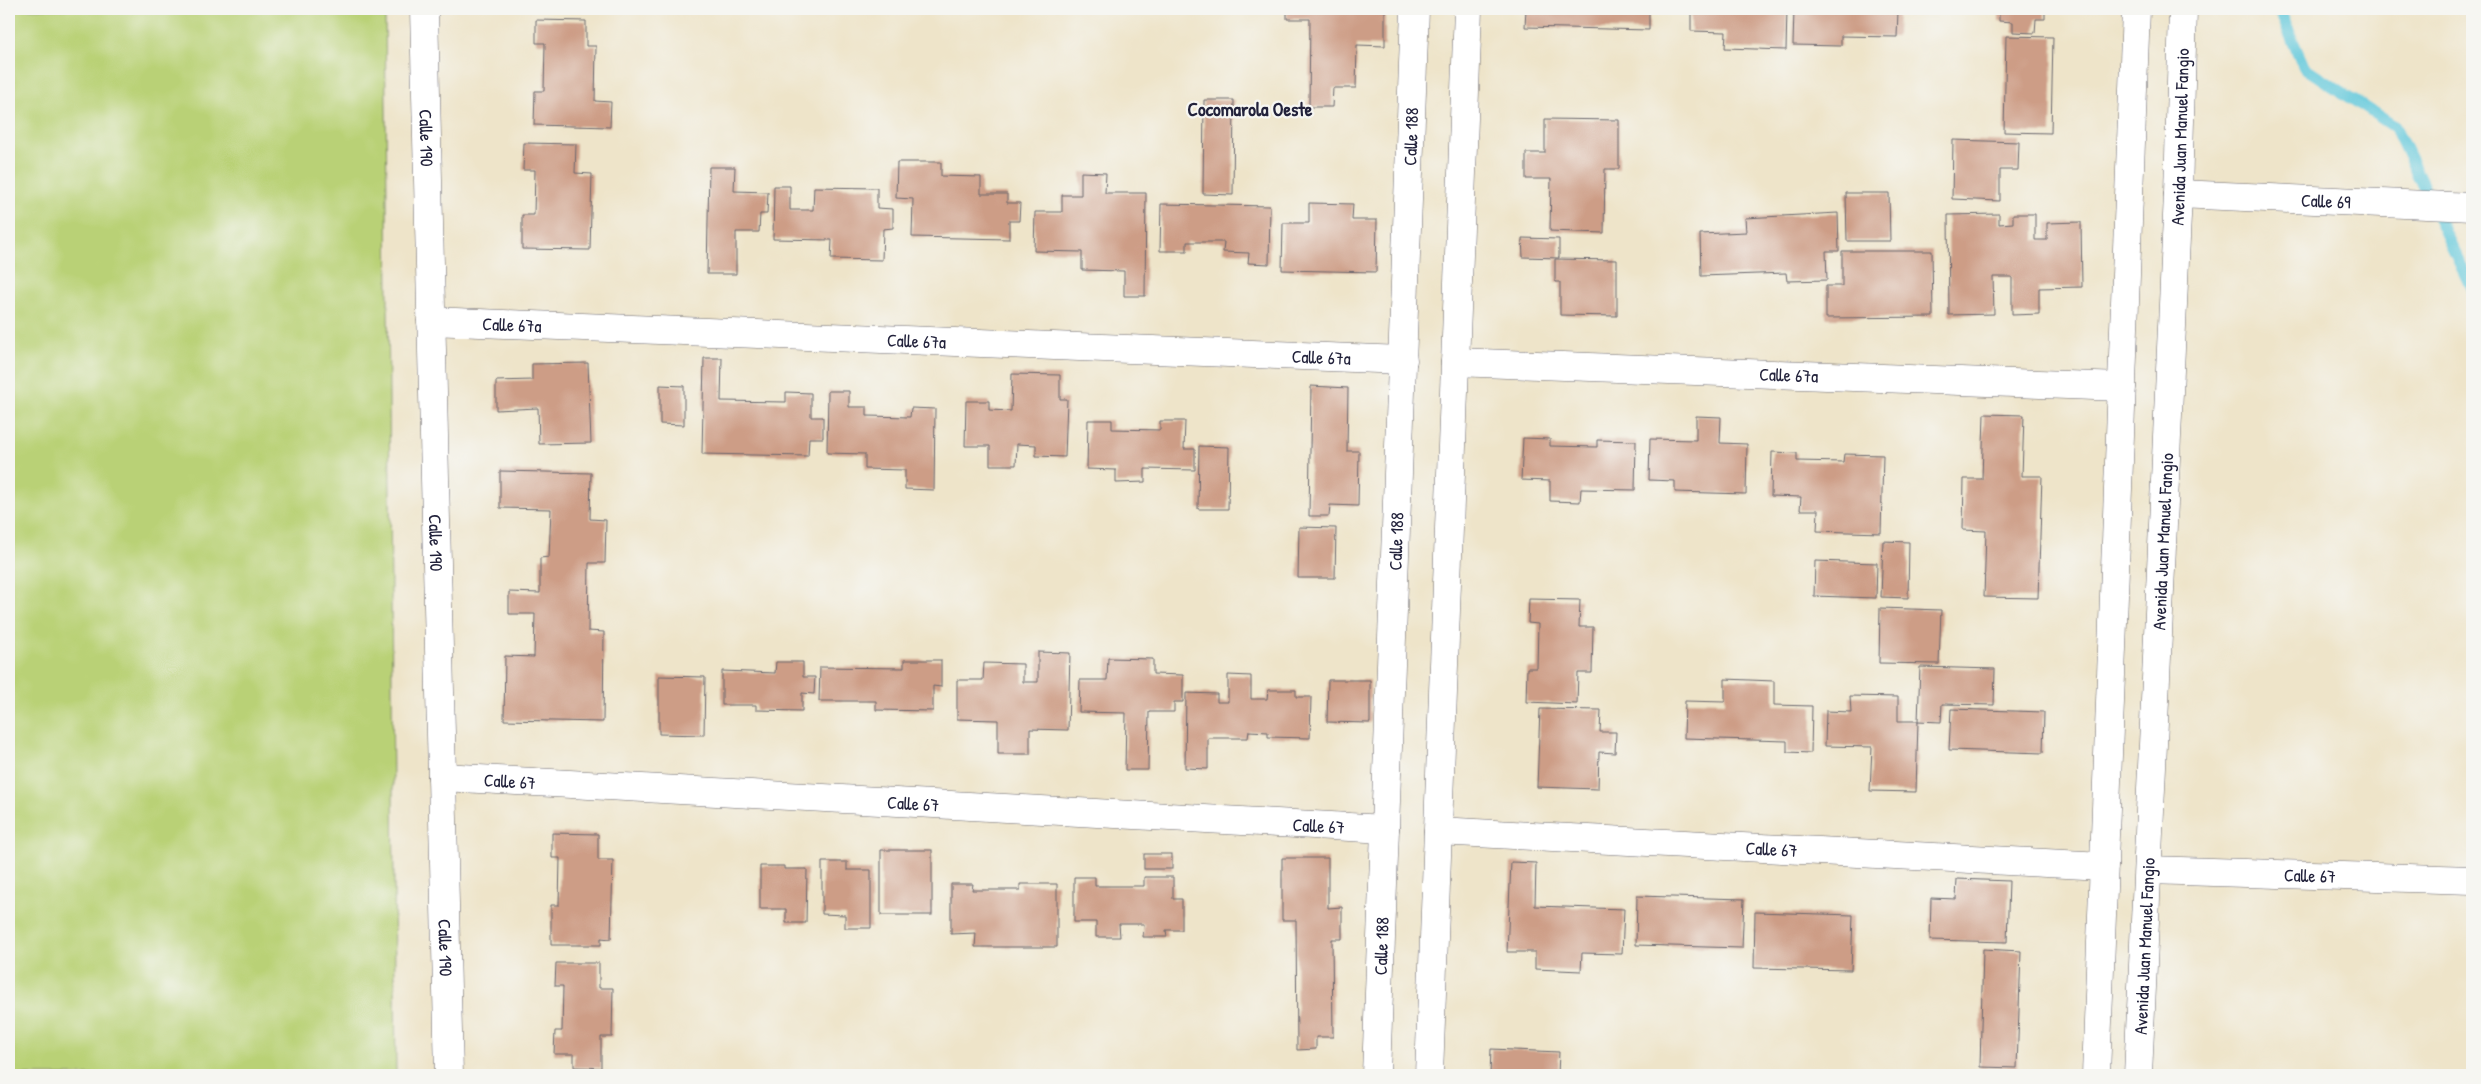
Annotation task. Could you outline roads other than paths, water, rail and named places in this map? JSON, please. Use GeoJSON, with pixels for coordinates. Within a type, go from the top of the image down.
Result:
{"type":"FeatureCollection","features":[{"type":"Feature","properties":{"kind":"street","name":"Calle 190"},"geometry":{"type":"LineString","coordinates":[[424,9],[449,1075]]}},
{"type":"Feature","properties":{"kind":"street","name":"Calle 188"},"geometry":{"type":"LineString","coordinates":[[1376,1075],[1416,9]]}},
{"type":"Feature","properties":{"kind":"street"},"geometry":{"type":"LineString","coordinates":[[1429,1075],[1468,9]]}},
{"type":"Feature","properties":{"kind":"street"},"geometry":{"type":"LineString","coordinates":[[2096,1075],[2136,9]]}},
{"type":"Feature","properties":{"kind":"street","name":"Avenida Juan Manuel Fangio"},"geometry":{"type":"LineString","coordinates":[[2138,1075],[2178,194],[2183,9]]}},
{"type":"Feature","properties":{"kind":"street","name":"Calle 69"},"geometry":{"type":"LineString","coordinates":[[2178,194],[2472,207]]}},
{"type":"Feature","properties":{"kind":"street","name":"Calle 67a"},"geometry":{"type":"LineString","coordinates":[[431,321],[1403,360]]}},
{"type":"Feature","properties":{"kind":"street","name":"Calle 67a"},"geometry":{"type":"LineString","coordinates":[[1455,362],[2122,387]]}},
{"type":"Feature","properties":{"kind":"street","name":"Calle 67"},"geometry":{"type":"LineString","coordinates":[[442,777],[1385,829]]}},
{"type":"Feature","properties":{"kind":"street","name":"Calle 67"},"geometry":{"type":"LineString","coordinates":[[1438,831],[2104,866]]}},
{"type":"Feature","properties":{"kind":"street","name":"Calle 67"},"geometry":{"type":"LineString","coordinates":[[2148,870],[2472,880]]}},
{"type":"Feature","properties":{"kind":"waterway"},"geometry":{"type":"LineString","coordinates":[[2279,9],[2304,67],[2395,127],[2472,289]]}},
{"type":"Feature","properties":{"kind":"district","name":"Cocomarola Oeste"},"geometry":{"type":"Point","coordinates":[1250,109]}}]}
